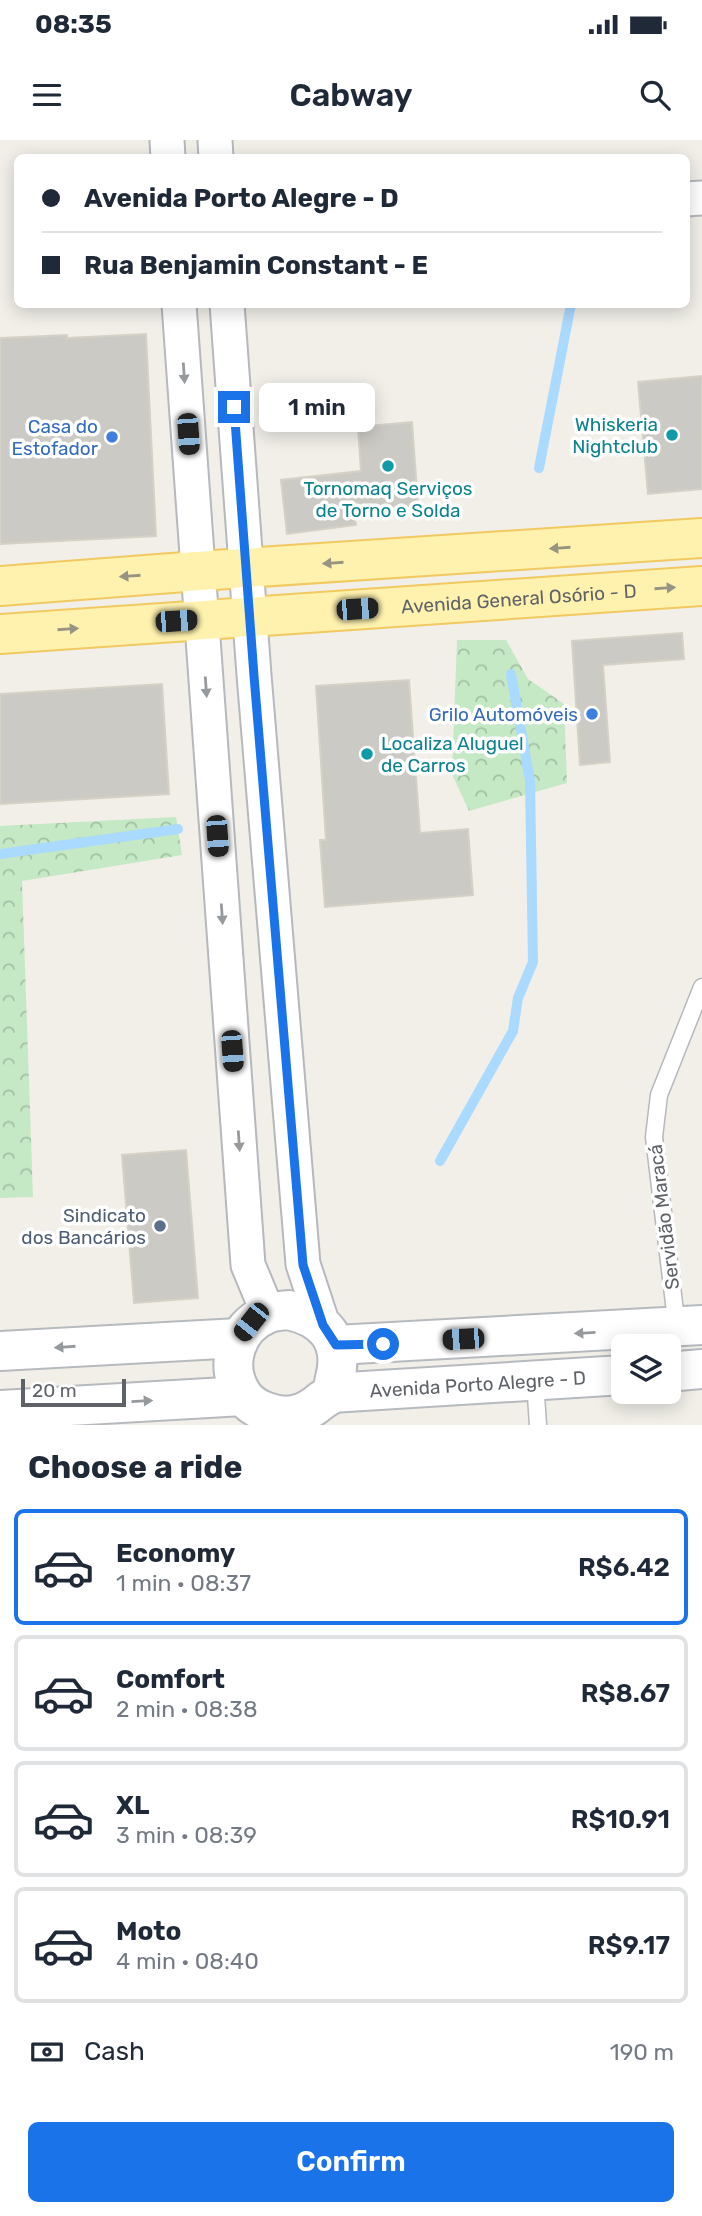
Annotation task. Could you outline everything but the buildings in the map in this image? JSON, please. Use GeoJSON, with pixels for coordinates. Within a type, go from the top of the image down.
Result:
{"type":"FeatureCollection","features":[{"type":"Feature","properties":{"kind":"main road"},"geometry":{"type":"LineString","coordinates":[[0,586],[702,538]]}},
{"type":"Feature","properties":{"kind":"main road","name":"Avenida General Osório - D"},"geometry":{"type":"LineString","coordinates":[[0,634],[702,586]]}},
{"type":"Feature","properties":{"kind":"street"},"geometry":{"type":"LineString","coordinates":[[179,308],[248,1265],[268,1313]]}},
{"type":"Feature","properties":{"kind":"street"},"geometry":{"type":"LineString","coordinates":[[0,1409],[257,1411],[293,1416],[325,1405],[339,1364],[303,1265],[227,308]]}},
{"type":"Feature","properties":{"kind":"street"},"geometry":{"type":"LineString","coordinates":[[257,1411],[233,1376],[233,1356],[239,1338],[251,1322],[268,1313],[288,1310],[306,1314],[329,1335],[690,1327]]}},
{"type":"Feature","properties":{"kind":"street"},"geometry":{"type":"LineString","coordinates":[[0,1351],[239,1338]]}},
{"type":"Feature","properties":{"kind":"street"},"geometry":{"type":"LineString","coordinates":[[681,1371],[702,1369]]}},
{"type":"Feature","properties":{"kind":"street","name":"Avenida Porto Alegre - D"},"geometry":{"type":"LineString","coordinates":[[325,1405],[535,1381],[611,1376]]}},
{"type":"Feature","properties":{"kind":"lane","name":"Servidão Maracá"},"geometry":{"type":"LineString","coordinates":[[690,1327],[654,1137],[659,1095],[702,987]]}},
{"type":"Feature","properties":{"kind":"lane"},"geometry":{"type":"LineString","coordinates":[[535,1381],[538,1425]]}},
{"type":"Feature","properties":{"kind":"green space"},"geometry":{"type":"Polygon","coordinates":[[[457,640],[506,640],[528,679],[564,704],[567,783],[469,811],[452,774],[457,640]]]}},
{"type":"Feature","properties":{"kind":"green space"},"geometry":{"type":"Polygon","coordinates":[[[176,817],[182,855],[22,881],[33,1197],[0,1198],[0,826],[176,817]]]}},
{"type":"Feature","properties":{"kind":"waterway"},"geometry":{"type":"LineString","coordinates":[[539,468],[570,308]]}},
{"type":"Feature","properties":{"kind":"waterway"},"geometry":{"type":"LineString","coordinates":[[440,1161],[513,1031],[518,998],[533,962],[530,781],[511,674]]}},
{"type":"Feature","properties":{"kind":"waterway"},"geometry":{"type":"LineString","coordinates":[[0,854],[178,829]]}},
{"type":"Feature","properties":{"kind":"place","name":"Whiskeria Nightclub"},"geometry":{"type":"Point","coordinates":[672,435]}},
{"type":"Feature","properties":{"kind":"place","name":"Casa do Estofador"},"geometry":{"type":"Point","coordinates":[112,437]}},
{"type":"Feature","properties":{"kind":"place","name":"Tornomaq Serviços de Torno e Solda"},"geometry":{"type":"Point","coordinates":[388,466]}},
{"type":"Feature","properties":{"kind":"place","name":"Grilo Automóveis"},"geometry":{"type":"Point","coordinates":[592,714]}},
{"type":"Feature","properties":{"kind":"place","name":"Localiza Aluguel de Carros"},"geometry":{"type":"Point","coordinates":[367,754]}},
{"type":"Feature","properties":{"kind":"place","name":"Sindicato dos Bancários"},"geometry":{"type":"Point","coordinates":[160,1226]}},
{"type":"Feature","properties":{"kind":"route"},"geometry":{"type":"LineString","coordinates":[[234,407],[303,1265],[323,1325],[336,1345],[383,1344]]}}]}
